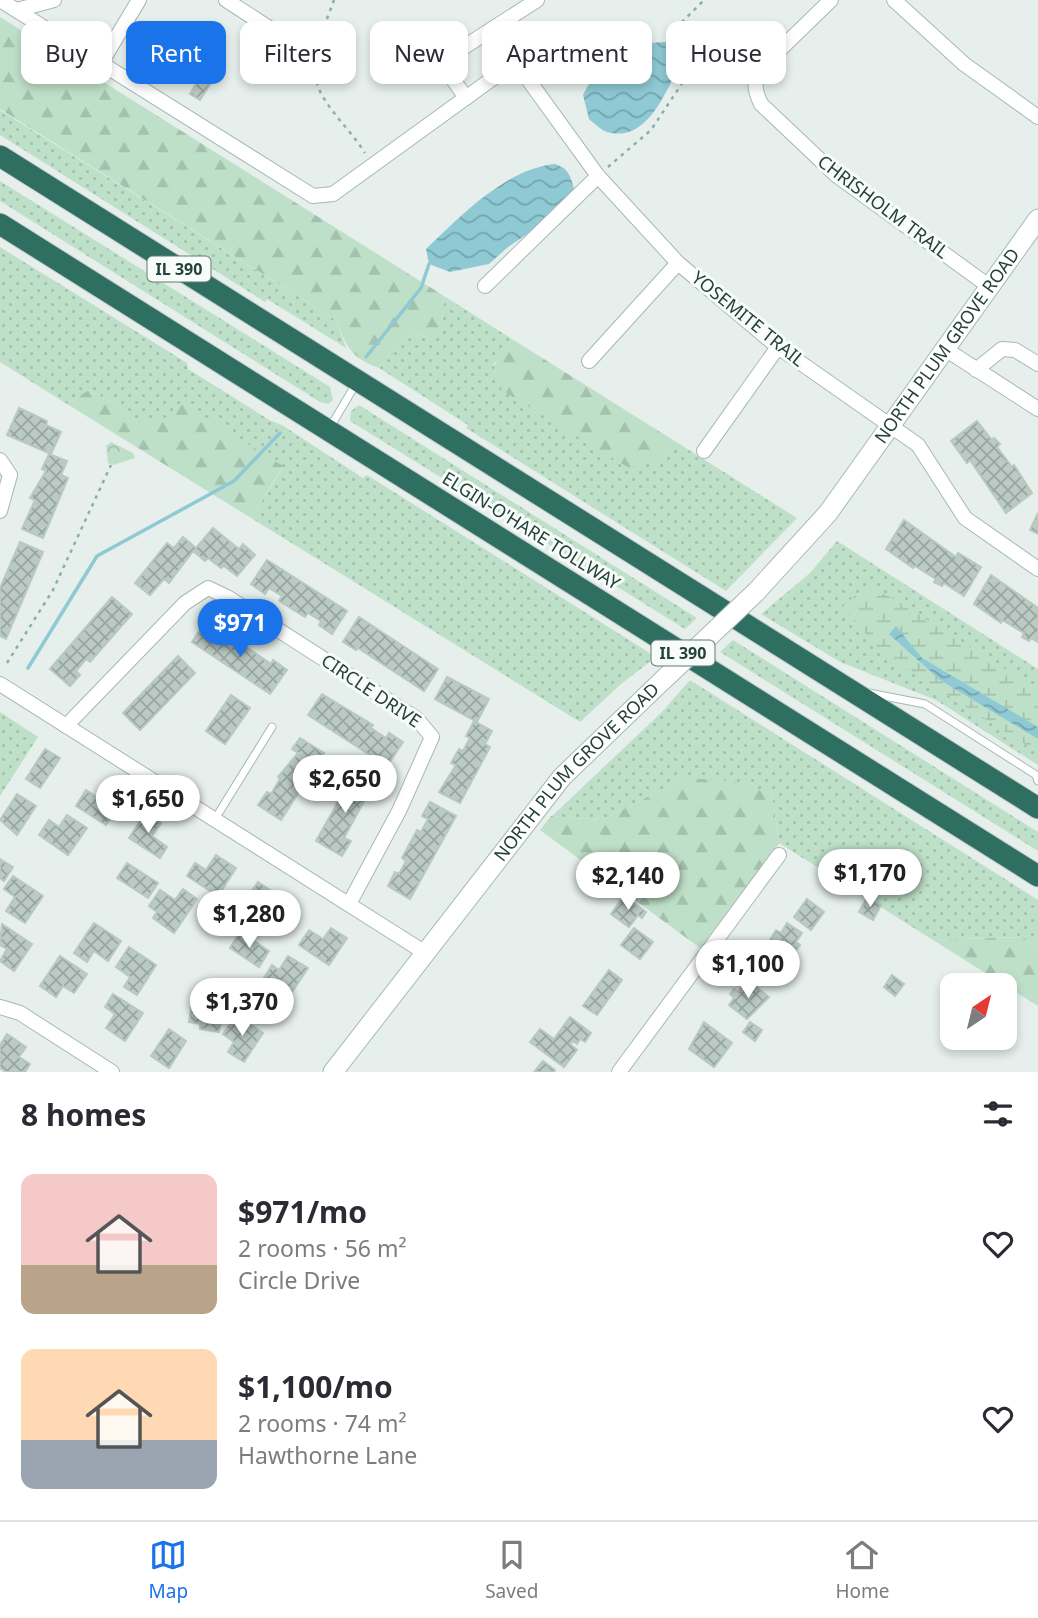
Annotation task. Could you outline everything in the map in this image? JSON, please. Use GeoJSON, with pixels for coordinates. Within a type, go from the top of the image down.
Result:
{"type":"FeatureCollection","features":[{"type":"Feature","properties":{"kind":"highway","name":"ELGIN-O'HARE TOLLWAY"},"geometry":{"type":"LineString","coordinates":[[0,156],[1038,808]]}},
{"type":"Feature","properties":{"kind":"highway","name":"ELGIN-O'HARE TOLLWAY"},"geometry":{"type":"LineString","coordinates":[[0,224],[1038,876]]}},
{"type":"Feature","properties":{"kind":"street"},"geometry":{"type":"LineString","coordinates":[[0,0],[35,21]]}},
{"type":"Feature","properties":{"kind":"street"},"geometry":{"type":"LineString","coordinates":[[17,10],[54,0]]}},
{"type":"Feature","properties":{"kind":"street"},"geometry":{"type":"LineString","coordinates":[[112,46],[139,0]]}},
{"type":"Feature","properties":{"kind":"street"},"geometry":{"type":"LineString","coordinates":[[226,0],[258,21]]}},
{"type":"Feature","properties":{"kind":"street"},"geometry":{"type":"LineString","coordinates":[[507,21],[537,0]]}},
{"type":"Feature","properties":{"kind":"street","name":"CHRISHOLM TRAIL"},"geometry":{"type":"LineString","coordinates":[[831,0],[762,67],[755,79],[754,90],[761,104],[836,175],[990,287]]}},
{"type":"Feature","properties":{"kind":"street"},"geometry":{"type":"LineString","coordinates":[[894,0],[964,64],[1038,117]]}},
{"type":"Feature","properties":{"kind":"street"},"geometry":{"type":"LineString","coordinates":[[466,98],[441,62],[482,38]]}},
{"type":"Feature","properties":{"kind":"street"},"geometry":{"type":"LineString","coordinates":[[112,69],[313,196],[333,194],[485,84]]}},
{"type":"Feature","properties":{"kind":"street","name":"YOSEMITE TRAIL"},"geometry":{"type":"LineString","coordinates":[[530,84],[598,176],[678,263],[778,347],[918,445],[965,518],[1038,569]]}},
{"type":"Feature","properties":{"kind":"street"},"geometry":{"type":"LineString","coordinates":[[485,286],[598,176]]}},
{"type":"Feature","properties":{"kind":"street","name":"NORTH PLUM GROVE ROAD"},"geometry":{"type":"LineString","coordinates":[[333,1072],[562,777],[756,592],[828,513],[1038,219]]}},
{"type":"Feature","properties":{"kind":"street"},"geometry":{"type":"LineString","coordinates":[[589,362],[678,263]]}},
{"type":"Feature","properties":{"kind":"street"},"geometry":{"type":"LineString","coordinates":[[705,451],[778,347]]}},
{"type":"Feature","properties":{"kind":"street"},"geometry":{"type":"LineString","coordinates":[[945,349],[1038,409]]}},
{"type":"Feature","properties":{"kind":"street"},"geometry":{"type":"LineString","coordinates":[[976,370],[1002,349],[1015,350],[1038,364]]}},
{"type":"Feature","properties":{"kind":"street"},"geometry":{"type":"LineString","coordinates":[[0,460],[10,475],[0,511]]}},
{"type":"Feature","properties":{"kind":"street","name":"CIRCLE DRIVE"},"geometry":{"type":"LineString","coordinates":[[66,726],[185,603],[208,589],[227,597],[417,719],[432,737],[399,811],[349,904]]}},
{"type":"Feature","properties":{"kind":"street"},"geometry":{"type":"LineString","coordinates":[[0,684],[424,952]]}},
{"type":"Feature","properties":{"kind":"street"},"geometry":{"type":"LineString","coordinates":[[638,1072],[622,1068],[779,855]]}},
{"type":"Feature","properties":{"kind":"street"},"geometry":{"type":"LineString","coordinates":[[0,1007],[20,1013],[112,1072]]}},
{"type":"Feature","properties":{"kind":"lane"},"geometry":{"type":"LineString","coordinates":[[328,430],[358,382]]}},
{"type":"Feature","properties":{"kind":"lane"},"geometry":{"type":"LineString","coordinates":[[850,690],[925,704],[1036,775],[1038,781]]}},
{"type":"Feature","properties":{"kind":"lane"},"geometry":{"type":"LineString","coordinates":[[215,819],[272,727]]}},
{"type":"Feature","properties":{"kind":"path"},"geometry":{"type":"LineString","coordinates":[[334,0],[321,31],[315,77],[323,99],[353,134],[372,165]]}},
{"type":"Feature","properties":{"kind":"path"},"geometry":{"type":"LineString","coordinates":[[598,176],[651,130],[687,76],[691,67],[679,31],[682,22],[704,0]]}},
{"type":"Feature","properties":{"kind":"path"},"geometry":{"type":"LineString","coordinates":[[7,663],[53,590],[111,465]]}},
{"type":"Feature","properties":{"kind":"green space"},"geometry":{"type":"Polygon","coordinates":[[[0,17],[21,30],[21,84],[107,84],[444,296],[438,337],[429,338],[414,333],[379,368],[362,360],[351,350],[336,320],[0,109],[0,17]]]}},
{"type":"Feature","properties":{"kind":"green space"},"geometry":{"type":"Polygon","coordinates":[[[0,110],[336,320],[346,348],[267,299],[265,302],[0,135],[0,110]]]}},
{"type":"Feature","properties":{"kind":"green space"},"geometry":{"type":"Polygon","coordinates":[[[0,181],[330,387],[333,400],[328,404],[320,402],[0,201],[0,181]]]}},
{"type":"Feature","properties":{"kind":"green space"},"geometry":{"type":"Polygon","coordinates":[[[0,247],[187,363],[188,369],[271,421],[282,425],[363,478],[367,475],[656,657],[621,684],[580,722],[251,518],[283,467],[160,422],[138,422],[120,407],[89,390],[67,404],[0,362],[0,247]]]}},
{"type":"Feature","properties":{"kind":"green space"},"geometry":{"type":"Polygon","coordinates":[[[444,296],[512,339],[493,365],[660,458],[673,440],[797,518],[726,591],[466,428],[468,425],[379,368],[414,333],[429,338],[442,323],[444,296]]]}},
{"type":"Feature","properties":{"kind":"green space"},"geometry":{"type":"Polygon","coordinates":[[[512,339],[673,440],[660,458],[629,468],[503,391],[494,369],[501,353],[512,339]]]}},
{"type":"Feature","properties":{"kind":"green space"},"geometry":{"type":"Polygon","coordinates":[[[89,390],[120,407],[138,422],[160,422],[183,403],[283,466],[251,518],[67,404],[89,390]]]}},
{"type":"Feature","properties":{"kind":"green space"},"geometry":{"type":"Polygon","coordinates":[[[359,405],[697,618],[685,629],[350,421],[351,411],[359,405]]]}},
{"type":"Feature","properties":{"kind":"green space"},"geometry":{"type":"Polygon","coordinates":[[[111,442],[133,453],[135,458],[113,465],[108,463],[106,446],[111,442]]]}},
{"type":"Feature","properties":{"kind":"green space"},"geometry":{"type":"Polygon","coordinates":[[[837,541],[1038,669],[1038,765],[936,700],[840,662],[761,614],[810,573],[837,541]]]}},
{"type":"Feature","properties":{"kind":"green space"},"geometry":{"type":"Polygon","coordinates":[[[866,586],[891,597],[1038,690],[1038,727],[922,658],[902,635],[890,629],[940,680],[1038,739],[1038,752],[877,651],[868,636],[842,607],[866,586]]]}},
{"type":"Feature","properties":{"kind":"green space"},"geometry":{"type":"Polygon","coordinates":[[[733,640],[1038,832],[1038,851],[720,652],[733,640]]]}},
{"type":"Feature","properties":{"kind":"green space"},"geometry":{"type":"Polygon","coordinates":[[[690,680],[1038,900],[1038,946],[1021,937],[933,940],[779,843],[772,794],[685,778],[602,820],[552,816],[661,713],[690,680]]]}},
{"type":"Feature","properties":{"kind":"green space"},"geometry":{"type":"Polygon","coordinates":[[[0,712],[38,737],[0,796],[0,712]]]}},
{"type":"Feature","properties":{"kind":"green space"},"geometry":{"type":"Polygon","coordinates":[[[685,778],[734,781],[772,794],[779,843],[700,948],[540,830],[551,816],[602,820],[685,778]]]}},
{"type":"Feature","properties":{"kind":"green space"},"geometry":{"type":"Polygon","coordinates":[[[1022,937],[1038,946],[1038,1006],[1017,993],[1017,973],[986,973],[933,940],[1022,937]]]}},
{"type":"Feature","properties":{"kind":"water"},"geometry":{"type":"Polygon","coordinates":[[[666,42],[666,84],[670,84],[660,103],[643,124],[633,130],[621,134],[605,131],[589,119],[583,95],[589,84],[652,84],[652,43],[666,42]]]}},
{"type":"Feature","properties":{"kind":"water"},"geometry":{"type":"Polygon","coordinates":[[[555,164],[568,173],[574,189],[555,215],[508,247],[489,264],[450,272],[429,264],[426,249],[485,196],[519,175],[555,164]]]}},
{"type":"Feature","properties":{"kind":"water"},"geometry":{"type":"Polygon","coordinates":[[[896,626],[922,658],[1038,727],[1038,739],[940,680],[889,634],[896,626]]]}},
{"type":"Feature","properties":{"kind":"building"},"geometry":{"type":"Polygon","coordinates":[[[196,84],[210,84],[200,100],[190,94],[196,84]]]}},
{"type":"Feature","properties":{"kind":"building"},"geometry":{"type":"Polygon","coordinates":[[[19,408],[47,421],[46,425],[61,432],[51,454],[7,435],[19,408]]]}},
{"type":"Feature","properties":{"kind":"building"},"geometry":{"type":"Polygon","coordinates":[[[977,421],[992,440],[994,438],[1000,444],[997,447],[1012,467],[1014,465],[1032,493],[1006,513],[970,460],[967,463],[951,441],[977,421]]]}},
{"type":"Feature","properties":{"kind":"building"},"geometry":{"type":"Polygon","coordinates":[[[49,454],[67,461],[61,475],[68,478],[43,538],[22,529],[35,500],[30,498],[46,471],[42,469],[49,454]]]}},
{"type":"Feature","properties":{"kind":"building"},"geometry":{"type":"Polygon","coordinates":[[[1038,513],[1038,534],[1030,530],[1038,513]]]}},
{"type":"Feature","properties":{"kind":"building"},"geometry":{"type":"Polygon","coordinates":[[[904,520],[956,557],[958,553],[981,567],[964,596],[944,583],[942,586],[934,582],[936,579],[915,566],[913,568],[886,549],[904,520]]]}},
{"type":"Feature","properties":{"kind":"building"},"geometry":{"type":"Polygon","coordinates":[[[213,528],[239,549],[243,544],[255,555],[237,576],[208,558],[205,561],[193,551],[169,583],[164,579],[150,595],[135,583],[167,543],[174,548],[183,537],[196,548],[213,528]]]}},
{"type":"Feature","properties":{"kind":"building"},"geometry":{"type":"Polygon","coordinates":[[[20,542],[43,552],[6,639],[0,636],[0,588],[20,542]]]}},
{"type":"Feature","properties":{"kind":"building"},"geometry":{"type":"Polygon","coordinates":[[[267,560],[347,611],[332,634],[319,625],[321,621],[308,613],[305,617],[279,601],[282,596],[269,588],[265,594],[251,584],[267,560]]]}},
{"type":"Feature","properties":{"kind":"building"},"geometry":{"type":"Polygon","coordinates":[[[991,575],[1038,608],[1038,642],[1022,637],[1024,633],[1002,620],[1001,623],[974,604],[991,575]]]}},
{"type":"Feature","properties":{"kind":"building"},"geometry":{"type":"Polygon","coordinates":[[[112,597],[132,614],[90,662],[86,659],[76,671],[80,675],[70,686],[50,669],[112,597]]]}},
{"type":"Feature","properties":{"kind":"building"},"geometry":{"type":"Polygon","coordinates":[[[359,617],[438,669],[424,691],[358,648],[356,650],[343,642],[359,617]]]}},
{"type":"Feature","properties":{"kind":"building"},"geometry":{"type":"Polygon","coordinates":[[[204,624],[230,641],[232,637],[271,664],[273,660],[287,670],[270,694],[192,642],[204,624]]]}},
{"type":"Feature","properties":{"kind":"building"},"geometry":{"type":"Polygon","coordinates":[[[178,656],[195,673],[140,730],[123,713],[178,656]]]}},
{"type":"Feature","properties":{"kind":"building"},"geometry":{"type":"Polygon","coordinates":[[[447,677],[489,699],[477,722],[435,699],[447,677]]]}},
{"type":"Feature","properties":{"kind":"building"},"geometry":{"type":"Polygon","coordinates":[[[322,694],[373,725],[371,728],[386,738],[389,733],[403,742],[387,766],[308,715],[322,694]]]}},
{"type":"Feature","properties":{"kind":"building"},"geometry":{"type":"Polygon","coordinates":[[[231,695],[250,708],[225,744],[206,731],[231,695]]]}},
{"type":"Feature","properties":{"kind":"building"},"geometry":{"type":"Polygon","coordinates":[[[474,721],[492,731],[485,744],[490,747],[460,803],[439,792],[456,765],[451,763],[459,749],[463,751],[470,738],[466,736],[474,721]]]}},
{"type":"Feature","properties":{"kind":"building"},"geometry":{"type":"Polygon","coordinates":[[[300,738],[324,753],[281,820],[258,805],[267,792],[271,794],[280,779],[278,777],[298,753],[292,749],[300,738]]]}},
{"type":"Feature","properties":{"kind":"building"},"geometry":{"type":"Polygon","coordinates":[[[45,749],[60,758],[40,788],[26,779],[45,749]]]}},
{"type":"Feature","properties":{"kind":"building"},"geometry":{"type":"Polygon","coordinates":[[[355,772],[374,783],[344,838],[351,841],[342,856],[316,841],[355,772]]]}},
{"type":"Feature","properties":{"kind":"building"},"geometry":{"type":"Polygon","coordinates":[[[109,788],[124,798],[106,825],[76,806],[86,790],[101,800],[109,788]]]}},
{"type":"Feature","properties":{"kind":"building"},"geometry":{"type":"Polygon","coordinates":[[[17,794],[36,806],[17,835],[0,820],[17,794]]]}},
{"type":"Feature","properties":{"kind":"building"},"geometry":{"type":"Polygon","coordinates":[[[430,802],[456,816],[410,899],[388,886],[395,872],[399,874],[406,861],[402,858],[417,830],[421,832],[428,819],[422,816],[430,802]]]}},
{"type":"Feature","properties":{"kind":"building"},"geometry":{"type":"Polygon","coordinates":[[[146,812],[161,823],[152,836],[167,847],[160,858],[129,838],[146,812]]]}},
{"type":"Feature","properties":{"kind":"building"},"geometry":{"type":"Polygon","coordinates":[[[67,815],[87,828],[68,855],[39,835],[49,820],[59,827],[67,815]]]}},
{"type":"Feature","properties":{"kind":"building"},"geometry":{"type":"Polygon","coordinates":[[[216,855],[236,868],[218,896],[187,876],[195,863],[206,870],[216,855]]]}},
{"type":"Feature","properties":{"kind":"building"},"geometry":{"type":"Polygon","coordinates":[[[0,859],[13,867],[4,881],[0,878],[0,859]]]}},
{"type":"Feature","properties":{"kind":"building"},"geometry":{"type":"Polygon","coordinates":[[[127,863],[158,883],[148,898],[117,878],[127,863]]]}},
{"type":"Feature","properties":{"kind":"building"},"geometry":{"type":"Polygon","coordinates":[[[13,876],[43,896],[25,923],[6,911],[15,897],[4,889],[13,876]]]}},
{"type":"Feature","properties":{"kind":"building"},"geometry":{"type":"Polygon","coordinates":[[[258,882],[273,892],[266,903],[281,912],[270,928],[240,908],[258,882]]]}},
{"type":"Feature","properties":{"kind":"building"},"geometry":{"type":"Polygon","coordinates":[[[183,889],[197,899],[174,933],[153,918],[157,912],[149,906],[160,890],[175,900],[183,889]]]}},
{"type":"Feature","properties":{"kind":"building"},"geometry":{"type":"Polygon","coordinates":[[[624,896],[646,912],[642,918],[638,915],[629,927],[611,914],[624,896]]]}},
{"type":"Feature","properties":{"kind":"building"},"geometry":{"type":"Polygon","coordinates":[[[867,898],[881,905],[873,920],[859,912],[867,898]]]}},
{"type":"Feature","properties":{"kind":"building"},"geometry":{"type":"Polygon","coordinates":[[[807,899],[824,912],[811,930],[794,917],[807,899]]]}},
{"type":"Feature","properties":{"kind":"building"},"geometry":{"type":"Polygon","coordinates":[[[94,923],[121,941],[108,961],[94,951],[87,962],[74,953],[94,923]]]}},
{"type":"Feature","properties":{"kind":"building"},"geometry":{"type":"Polygon","coordinates":[[[787,923],[802,933],[796,942],[800,945],[791,957],[787,955],[783,961],[768,952],[774,943],[770,940],[776,930],[781,933],[787,923]]]}},
{"type":"Feature","properties":{"kind":"building"},"geometry":{"type":"Polygon","coordinates":[[[2,924],[32,944],[14,971],[0,961],[7,949],[0,945],[2,924]]]}},
{"type":"Feature","properties":{"kind":"building"},"geometry":{"type":"Polygon","coordinates":[[[331,928],[347,938],[329,965],[299,945],[309,930],[323,939],[331,928]]]}},
{"type":"Feature","properties":{"kind":"building"},"geometry":{"type":"Polygon","coordinates":[[[634,928],[653,942],[640,959],[621,945],[634,928]]]}},
{"type":"Feature","properties":{"kind":"building"},"geometry":{"type":"Polygon","coordinates":[[[240,932],[269,951],[259,967],[230,948],[240,932]]]}},
{"type":"Feature","properties":{"kind":"building"},"geometry":{"type":"Polygon","coordinates":[[[129,947],[156,965],[137,995],[124,987],[130,977],[116,967],[129,947]]]}},
{"type":"Feature","properties":{"kind":"building"},"geometry":{"type":"Polygon","coordinates":[[[60,956],[87,974],[74,993],[63,986],[56,997],[40,986],[60,956]]]}},
{"type":"Feature","properties":{"kind":"building"},"geometry":{"type":"Polygon","coordinates":[[[288,956],[308,968],[290,995],[264,978],[272,965],[279,970],[288,956]]]}},
{"type":"Feature","properties":{"kind":"building"},"geometry":{"type":"Polygon","coordinates":[[[609,970],[622,980],[597,1015],[583,1006],[609,970]]]}},
{"type":"Feature","properties":{"kind":"building"},"geometry":{"type":"Polygon","coordinates":[[[892,975],[904,984],[895,996],[884,987],[892,975]]]}},
{"type":"Feature","properties":{"kind":"building"},"geometry":{"type":"Polygon","coordinates":[[[747,980],[769,997],[747,1019],[729,1005],[734,998],[730,994],[734,989],[738,992],[747,980]]]}},
{"type":"Feature","properties":{"kind":"building"},"geometry":{"type":"Polygon","coordinates":[[[113,994],[143,1013],[125,1041],[106,1028],[115,1014],[105,1007],[113,994]]]}},
{"type":"Feature","properties":{"kind":"building"},"geometry":{"type":"Polygon","coordinates":[[[192,1004],[223,1010],[219,1032],[200,1029],[200,1024],[189,1022],[192,1004]]]}},
{"type":"Feature","properties":{"kind":"building"},"geometry":{"type":"Polygon","coordinates":[[[236,1015],[263,1033],[244,1062],[228,1052],[234,1042],[223,1034],[236,1015]]]}},
{"type":"Feature","properties":{"kind":"building"},"geometry":{"type":"Polygon","coordinates":[[[570,1017],[591,1033],[585,1042],[580,1039],[577,1044],[573,1041],[570,1044],[577,1050],[564,1067],[530,1042],[540,1029],[554,1039],[570,1017]]]}},
{"type":"Feature","properties":{"kind":"building"},"geometry":{"type":"Polygon","coordinates":[[[704,1022],[732,1043],[714,1067],[689,1049],[704,1022]]]}},
{"type":"Feature","properties":{"kind":"building"},"geometry":{"type":"Polygon","coordinates":[[[750,1022],[762,1030],[755,1041],[743,1032],[750,1022]]]}},
{"type":"Feature","properties":{"kind":"building"},"geometry":{"type":"Polygon","coordinates":[[[169,1029],[186,1041],[169,1068],[151,1056],[169,1029]]]}},
{"type":"Feature","properties":{"kind":"building"},"geometry":{"type":"Polygon","coordinates":[[[7,1034],[26,1047],[19,1057],[30,1064],[25,1072],[6,1072],[0,1068],[0,1045],[7,1034]]]}},
{"type":"Feature","properties":{"kind":"building"},"geometry":{"type":"Polygon","coordinates":[[[543,1061],[555,1070],[554,1072],[534,1072],[543,1061]]]}},
{"type":"Feature","properties":{"kind":"waterway"},"geometry":{"type":"LineString","coordinates":[[366,357],[421,288],[429,264]]}},
{"type":"Feature","properties":{"kind":"waterway"},"geometry":{"type":"LineString","coordinates":[[28,668],[97,556],[234,481],[280,433]]}}]}
